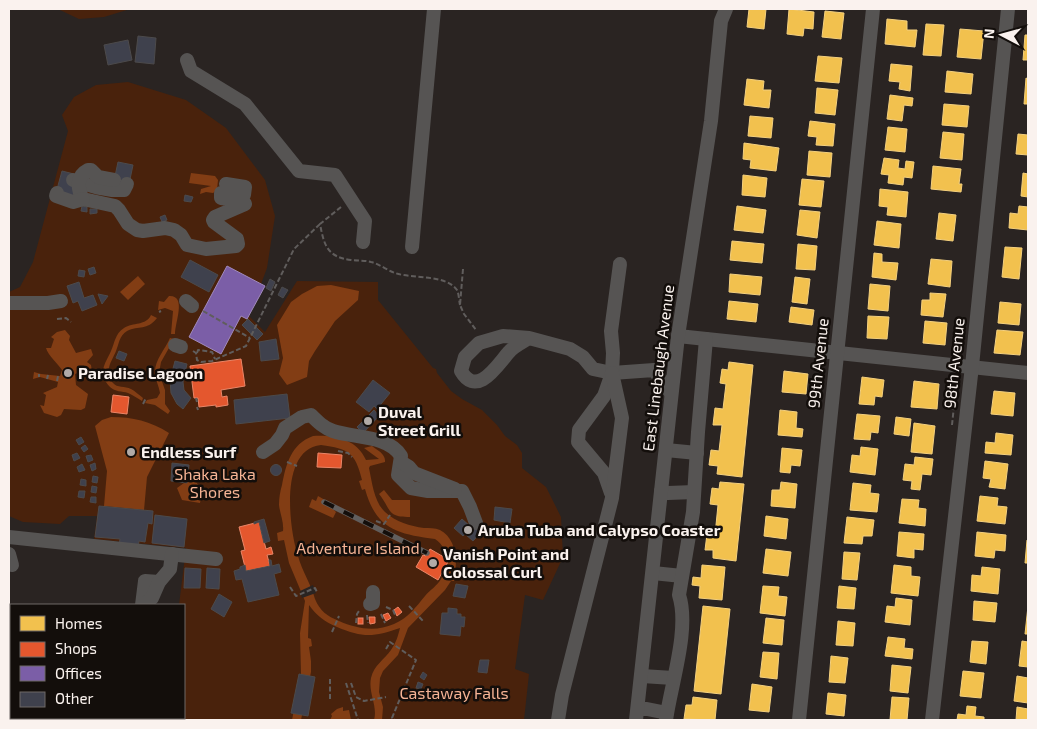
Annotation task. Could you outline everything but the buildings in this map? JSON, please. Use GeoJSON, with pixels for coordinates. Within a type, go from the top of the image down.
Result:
{"type":"FeatureCollection","features":[{"type":"Feature","properties":{"kind":"street"},"geometry":{"type":"LineString","coordinates":[[412,247],[434,9]]}},
{"type":"Feature","properties":{"kind":"street","name":"99th Avenue"},"geometry":{"type":"LineString","coordinates":[[799,720],[873,9]]}},
{"type":"Feature","properties":{"kind":"street","name":"98th Avenue"},"geometry":{"type":"LineString","coordinates":[[932,720],[972,366],[1008,9]]}},
{"type":"Feature","properties":{"kind":"street","name":"East Linebaugh Avenue"},"geometry":{"type":"LineString","coordinates":[[637,714],[654,573],[671,393],[711,121],[721,13]]}},
{"type":"Feature","properties":{"kind":"street"},"geometry":{"type":"LineString","coordinates":[[187,60],[191,71],[245,104],[299,172],[335,175],[365,222],[363,242]]}},
{"type":"Feature","properties":{"kind":"street"},"geometry":{"type":"LineString","coordinates":[[83,199],[76,181],[88,170],[91,170],[98,177],[121,182]]}},
{"type":"Feature","properties":{"kind":"street"},"geometry":{"type":"LineString","coordinates":[[57,193],[56,196],[73,202],[83,199],[115,206],[120,210],[128,224],[137,230],[170,229],[178,232],[187,245],[197,248],[236,246],[238,244],[237,239],[213,220],[215,217],[245,204],[221,198],[221,193],[244,195],[245,188],[226,184]]}},
{"type":"Feature","properties":{"kind":"street"},"geometry":{"type":"LineString","coordinates":[[558,720],[562,695],[612,498],[622,418],[612,373],[613,353],[610,331],[620,264]]}},
{"type":"Feature","properties":{"kind":"street"},"geometry":{"type":"LineString","coordinates":[[9,303],[61,301]]}},
{"type":"Feature","properties":{"kind":"street"},"geometry":{"type":"LineString","coordinates":[[530,338],[510,350],[487,378],[473,381],[464,376],[461,371],[465,357],[479,343],[503,336],[530,338],[570,349],[583,357],[594,369],[612,373],[654,370],[671,393]]}},
{"type":"Feature","properties":{"kind":"street"},"geometry":{"type":"LineString","coordinates":[[678,336],[1028,373]]}},
{"type":"Feature","properties":{"kind":"street"},"geometry":{"type":"LineString","coordinates":[[637,714],[667,717],[682,628],[682,606],[679,595],[693,512],[706,339]]}},
{"type":"Feature","properties":{"kind":"street"},"geometry":{"type":"LineString","coordinates":[[612,373],[604,396],[580,430],[578,442],[604,472],[612,498]]}},
{"type":"Feature","properties":{"kind":"street"},"geometry":{"type":"LineString","coordinates":[[263,452],[275,444],[285,428],[302,417],[311,415],[322,426],[335,432],[377,439],[400,453],[401,462],[398,475],[411,488],[428,492],[462,492],[476,524]]}},
{"type":"Feature","properties":{"kind":"street"},"geometry":{"type":"LineString","coordinates":[[666,450],[697,453]]}},
{"type":"Feature","properties":{"kind":"street"},"geometry":{"type":"LineString","coordinates":[[662,491],[668,493],[694,492]]}},
{"type":"Feature","properties":{"kind":"street"},"geometry":{"type":"LineString","coordinates":[[9,536],[216,559]]}},
{"type":"Feature","properties":{"kind":"street"},"geometry":{"type":"LineString","coordinates":[[143,604],[152,582],[170,569],[172,554]]}},
{"type":"Feature","properties":{"kind":"street"},"geometry":{"type":"LineString","coordinates":[[654,573],[682,576]]}},
{"type":"Feature","properties":{"kind":"street"},"geometry":{"type":"LineString","coordinates":[[642,676],[673,678]]}},
{"type":"Feature","properties":{"kind":"path"},"geometry":{"type":"LineString","coordinates":[[196,353],[197,360],[208,362],[246,346],[294,249],[341,206]]}},
{"type":"Feature","properties":{"kind":"path"},"geometry":{"type":"LineString","coordinates":[[320,224],[325,245],[334,255],[349,260],[370,262],[396,273],[448,283],[457,291],[464,314],[486,341]]}},
{"type":"Feature","properties":{"kind":"path"},"geometry":{"type":"LineString","coordinates":[[460,305],[463,269]]}},
{"type":"Feature","properties":{"kind":"path"},"geometry":{"type":"LineString","coordinates":[[192,305],[206,311],[250,338]]}},
{"type":"Feature","properties":{"kind":"path"},"geometry":{"type":"LineString","coordinates":[[57,320],[64,318],[71,322]]}},
{"type":"Feature","properties":{"kind":"path"},"geometry":{"type":"LineString","coordinates":[[182,347],[196,353]]}},
{"type":"Feature","properties":{"kind":"path"},"geometry":{"type":"LineString","coordinates":[[196,353],[198,350],[208,350],[212,352],[216,359]]}},
{"type":"Feature","properties":{"kind":"path"},"geometry":{"type":"LineString","coordinates":[[47,379],[48,375]]}},
{"type":"Feature","properties":{"kind":"path"},"geometry":{"type":"LineString","coordinates":[[57,381],[58,376]]}},
{"type":"Feature","properties":{"kind":"path"},"geometry":{"type":"LineString","coordinates":[[143,404],[146,398]]}},
{"type":"Feature","properties":{"kind":"path"},"geometry":{"type":"LineString","coordinates":[[338,451],[348,453],[352,457]]}},
{"type":"Feature","properties":{"kind":"path"},"geometry":{"type":"LineString","coordinates":[[287,462],[297,466]]}},
{"type":"Feature","properties":{"kind":"path"},"geometry":{"type":"LineString","coordinates":[[376,521],[384,524],[390,515]]}},
{"type":"Feature","properties":{"kind":"path"},"geometry":{"type":"LineString","coordinates":[[290,587],[296,596],[315,588],[317,592]]}},
{"type":"Feature","properties":{"kind":"path"},"geometry":{"type":"LineString","coordinates":[[385,623],[374,602],[390,608],[396,617]]}},
{"type":"Feature","properties":{"kind":"path"},"geometry":{"type":"LineString","coordinates":[[409,606],[424,622]]}},
{"type":"Feature","properties":{"kind":"path"},"geometry":{"type":"LineString","coordinates":[[332,632],[339,616]]}},
{"type":"Feature","properties":{"kind":"path"},"geometry":{"type":"LineString","coordinates":[[386,649],[390,642],[416,660],[392,718],[395,720]]}},
{"type":"Feature","properties":{"kind":"path"},"geometry":{"type":"LineString","coordinates":[[330,678],[330,699]]}},
{"type":"Feature","properties":{"kind":"path"},"geometry":{"type":"LineString","coordinates":[[351,682],[356,697],[364,701],[386,697]]}},
{"type":"Feature","properties":{"kind":"path"},"geometry":{"type":"LineString","coordinates":[[346,683],[358,720]]}},
{"type":"Feature","properties":{"kind":"green space"},"geometry":{"type":"Polygon","coordinates":[[[60,9],[130,9],[104,17],[79,19],[60,9]]]}},
{"type":"Feature","properties":{"kind":"green space","name":"Adventure Island"},"geometry":{"type":"Polygon","coordinates":[[[128,82],[186,100],[226,128],[265,180],[275,216],[267,268],[249,316],[265,332],[297,281],[378,282],[378,300],[433,368],[436,369],[451,391],[482,410],[505,436],[517,445],[522,453],[522,468],[546,487],[561,517],[563,557],[543,600],[525,595],[515,669],[529,674],[524,720],[165,720],[185,719],[185,604],[179,604],[186,548],[94,539],[97,516],[69,516],[60,524],[23,522],[9,516],[9,292],[20,287],[33,262],[68,131],[62,115],[74,97],[96,85],[128,82]]]}},
{"type":"Feature","properties":{"kind":"shaded area"},"geometry":{"type":"Polygon","coordinates":[[[191,173],[215,176],[218,180],[217,190],[213,193],[206,192],[200,194],[201,189],[211,186],[189,183],[191,173]]]}},
{"type":"Feature","properties":{"kind":"shaded area"},"geometry":{"type":"Polygon","coordinates":[[[138,276],[145,284],[128,300],[120,292],[138,276]]]}},
{"type":"Feature","properties":{"kind":"shaded area"},"geometry":{"type":"Polygon","coordinates":[[[331,285],[359,291],[358,300],[335,321],[315,351],[309,361],[307,377],[287,385],[279,374],[283,358],[277,325],[291,302],[317,286],[331,285]]]}},
{"type":"Feature","properties":{"kind":"shaded area"},"geometry":{"type":"Polygon","coordinates":[[[169,296],[178,300],[179,304],[175,334],[171,334],[173,311],[165,308],[158,310],[159,301],[164,302],[169,296]]]}},
{"type":"Feature","properties":{"kind":"shaded area"},"geometry":{"type":"Polygon","coordinates":[[[151,315],[157,318],[150,325],[131,329],[122,335],[108,371],[110,379],[115,385],[129,388],[143,398],[142,401],[126,392],[112,389],[106,382],[103,369],[119,333],[128,326],[146,321],[151,315]]]}},
{"type":"Feature","properties":{"kind":"shaded area","name":"Paradise Lagoon"},"geometry":{"type":"Polygon","coordinates":[[[65,330],[70,336],[69,340],[76,353],[91,349],[93,355],[87,362],[91,365],[92,372],[86,377],[80,372],[75,374],[76,385],[88,394],[85,408],[81,410],[64,409],[61,415],[57,417],[44,413],[40,405],[44,406],[46,395],[43,393],[57,387],[58,382],[40,377],[33,379],[34,372],[60,376],[62,370],[46,348],[51,348],[54,339],[51,337],[57,332],[65,330]]]}},
{"type":"Feature","properties":{"kind":"shaded area"},"geometry":{"type":"Polygon","coordinates":[[[170,338],[174,339],[161,362],[159,373],[165,390],[165,404],[170,411],[168,414],[155,405],[145,403],[147,400],[157,398],[160,393],[155,375],[155,367],[170,338]]]}},
{"type":"Feature","properties":{"kind":"shaded area","name":"Endless Surf"},"geometry":{"type":"Polygon","coordinates":[[[111,417],[141,421],[155,425],[169,433],[147,477],[144,510],[104,506],[107,471],[95,426],[102,420],[111,417]]]}},
{"type":"Feature","properties":{"kind":"shaded area"},"geometry":{"type":"Polygon","coordinates":[[[313,436],[330,436],[344,440],[357,447],[366,460],[379,459],[364,448],[372,446],[379,451],[383,454],[385,462],[370,466],[369,468],[374,492],[381,508],[403,523],[440,530],[449,537],[454,548],[455,571],[457,572],[454,581],[451,581],[445,590],[408,628],[398,655],[383,671],[380,678],[379,692],[383,707],[382,720],[374,720],[375,710],[370,684],[371,678],[372,673],[393,647],[400,628],[375,635],[354,633],[325,621],[309,605],[308,638],[311,639],[312,646],[309,647],[311,672],[301,720],[292,720],[301,674],[300,633],[305,601],[289,563],[284,540],[278,541],[277,533],[283,531],[279,502],[285,470],[295,449],[313,436]],[[321,445],[308,450],[298,460],[290,492],[290,510],[295,544],[300,562],[317,603],[327,615],[360,628],[380,628],[399,622],[415,608],[444,574],[446,558],[443,547],[435,539],[399,532],[382,521],[375,513],[365,489],[362,490],[359,481],[362,480],[357,463],[353,458],[344,450],[321,445]]]}},
{"type":"Feature","properties":{"kind":"shaded area"},"geometry":{"type":"Polygon","coordinates":[[[191,476],[200,488],[200,503],[182,500],[177,488],[187,483],[191,476]]]}},
{"type":"Feature","properties":{"kind":"shaded area"},"geometry":{"type":"Polygon","coordinates":[[[384,490],[392,500],[410,500],[410,517],[397,516],[390,512],[379,494],[384,490]]]}},
{"type":"Feature","properties":{"kind":"shaded area"},"geometry":{"type":"Polygon","coordinates":[[[318,496],[325,500],[323,504],[336,512],[333,518],[309,507],[312,499],[316,501],[318,496]]]}},
{"type":"Feature","properties":{"kind":"shaded area"},"geometry":{"type":"Polygon","coordinates":[[[343,707],[343,711],[349,710],[351,720],[330,720],[331,714],[343,707]]]}},
{"type":"Feature","properties":{"kind":"pier"},"geometry":{"type":"Polygon","coordinates":[[[313,585],[316,593],[302,598],[300,591],[313,585]]]}},
{"type":"Feature","properties":{"kind":"railway"},"geometry":{"type":"LineString","coordinates":[[324,502],[427,553]]}},
{"type":"Feature","properties":{"kind":"place","name":"Paradise Lagoon"},"geometry":{"type":"Point","coordinates":[68,373]}},
{"type":"Feature","properties":{"kind":"place","name":"Duval Street Grill"},"geometry":{"type":"Point","coordinates":[368,421]}},
{"type":"Feature","properties":{"kind":"place","name":"Endless Surf"},"geometry":{"type":"Point","coordinates":[131,452]}},
{"type":"Feature","properties":{"kind":"place","name":"Aruba Tuba and Calypso Coaster"},"geometry":{"type":"Point","coordinates":[468,530]}},
{"type":"Feature","properties":{"kind":"place","name":"Vanish Point and Colossal Curl"},"geometry":{"type":"Point","coordinates":[433,563]}},
{"type":"Feature","properties":{"kind":"park label","name":"Shaka Laka Shores"},"geometry":{"type":"Point","coordinates":[215,483]}},
{"type":"Feature","properties":{"kind":"park label","name":"Castaway Falls"},"geometry":{"type":"Point","coordinates":[454,693]}}]}
